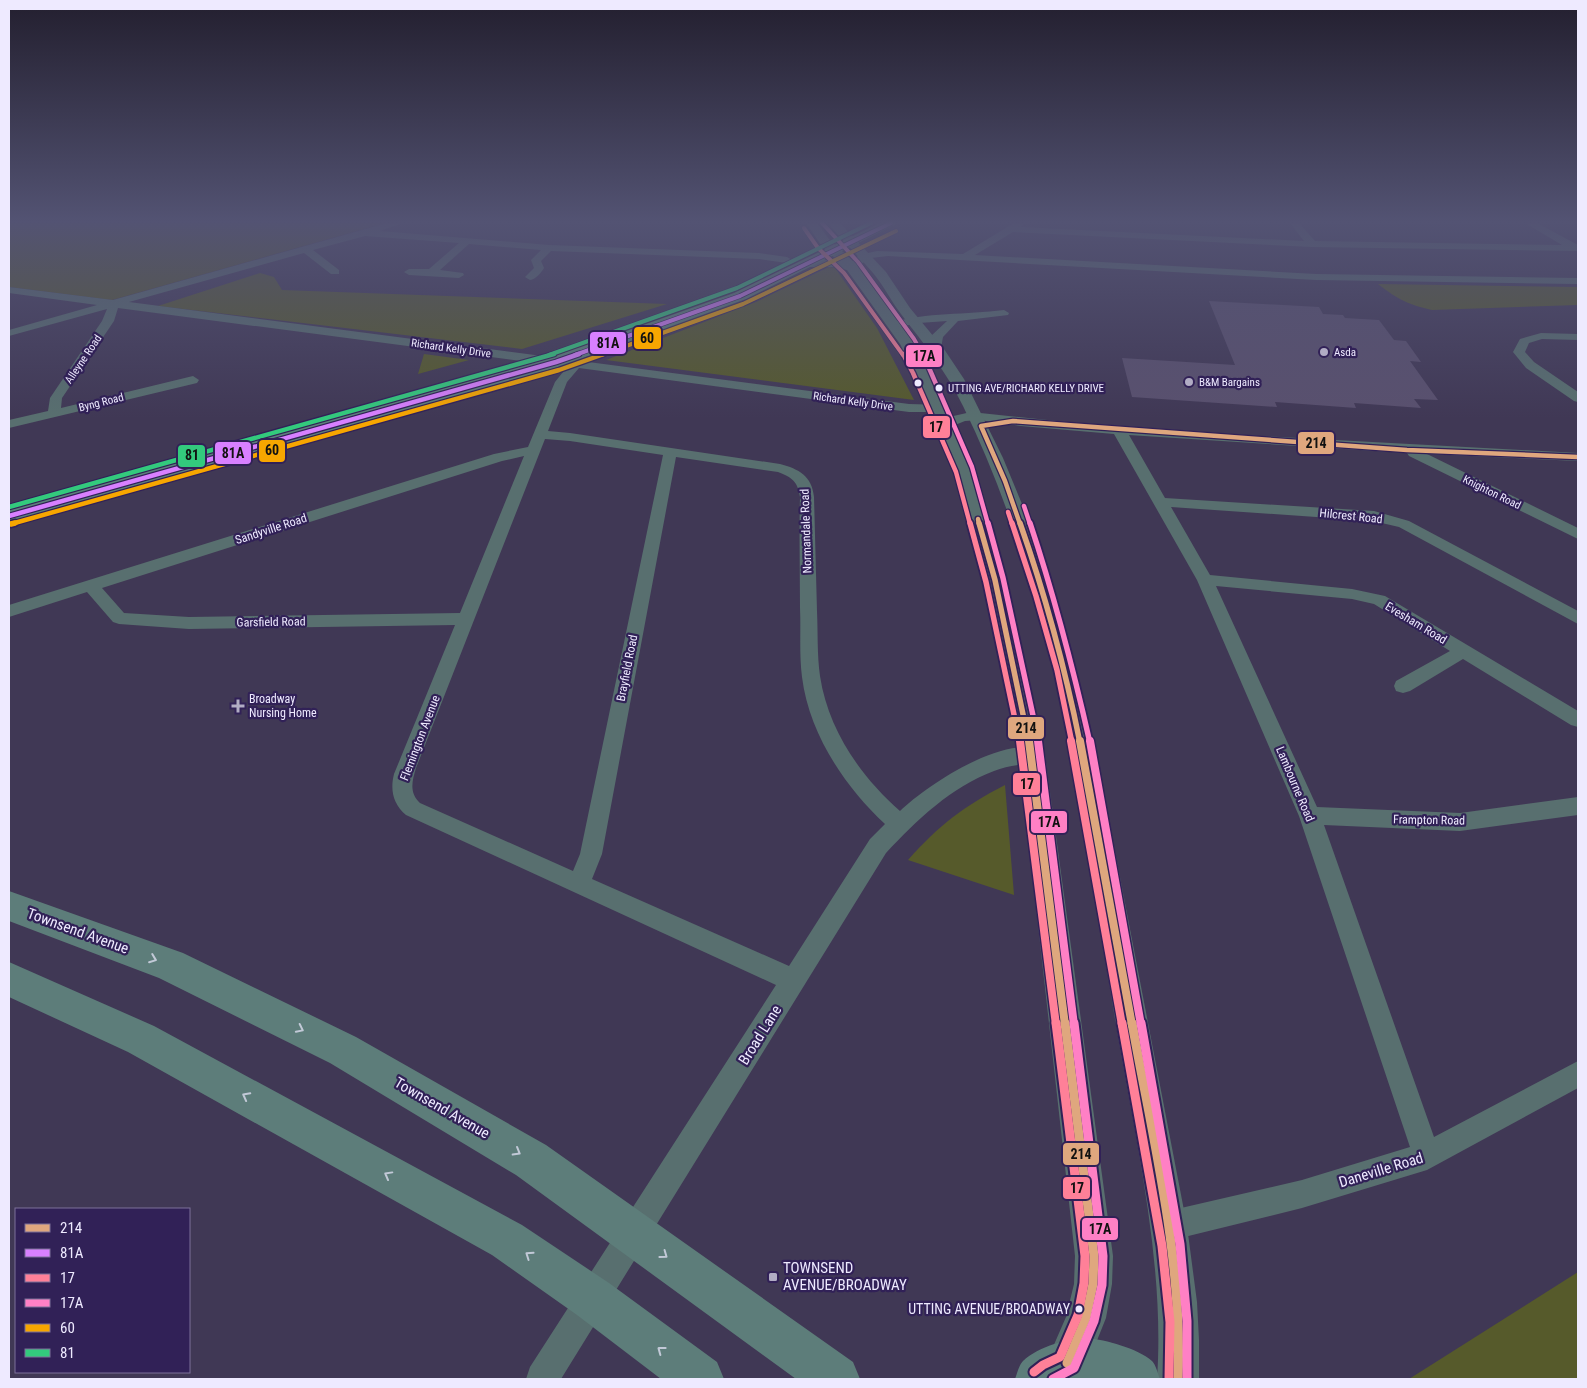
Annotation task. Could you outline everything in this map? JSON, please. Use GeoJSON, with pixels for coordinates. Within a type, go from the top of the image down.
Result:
{"type":"FeatureCollection","features":[{"type":"Feature","properties":{"kind":"highway"},"geometry":{"type":"LineString","coordinates":[[9,497],[520,358],[623,327],[719,288]]}},
{"type":"Feature","properties":{"kind":"highway"},"geometry":{"type":"LineString","coordinates":[[9,516],[556,362],[645,331],[757,288]]}},
{"type":"Feature","properties":{"kind":"main road","name":"Townsend Avenue"},"geometry":{"type":"LineString","coordinates":[[9,906],[170,965],[343,1050],[531,1160],[836,1379]]}},
{"type":"Feature","properties":{"kind":"main road"},"geometry":{"type":"LineString","coordinates":[[9,978],[141,1039],[507,1240],[593,1299],[700,1379]]}},
{"type":"Feature","properties":{"kind":"main road"},"geometry":{"type":"LineString","coordinates":[[1053,1371],[1094,1361],[1123,1370],[1136,1379]]}},
{"type":"Feature","properties":{"kind":"street"},"geometry":{"type":"LineString","coordinates":[[9,333],[172,288]]}},
{"type":"Feature","properties":{"kind":"street"},"geometry":{"type":"LineString","coordinates":[[866,288],[907,344],[921,369],[964,469],[996,580],[1032,755],[1094,1256],[1093,1284],[1086,1318],[1053,1371]]}},
{"type":"Feature","properties":{"kind":"street"},"geometry":{"type":"LineString","coordinates":[[890,288],[914,323],[947,364],[978,421],[1026,536],[1065,668],[1084,757],[1177,1282],[1180,1321],[1178,1379]]}},
{"type":"Feature","properties":{"kind":"street"},"geometry":{"type":"LineString","coordinates":[[9,290],[114,304]]}},
{"type":"Feature","properties":{"kind":"street"},"geometry":{"type":"LineString","coordinates":[[899,299],[919,310],[957,320]]}},
{"type":"Feature","properties":{"kind":"street","name":"Richard Kelly Drive"},"geometry":{"type":"LineString","coordinates":[[114,304],[910,408],[941,416],[960,416],[978,421],[1013,421],[1407,450],[1578,457]]}},
{"type":"Feature","properties":{"kind":"street","name":"Alleyne Road"},"geometry":{"type":"LineString","coordinates":[[54,414],[56,398],[108,321],[114,304]]}},
{"type":"Feature","properties":{"kind":"street"},"geometry":{"type":"LineString","coordinates":[[894,325],[957,320],[1004,313]]}},
{"type":"Feature","properties":{"kind":"street"},"geometry":{"type":"LineString","coordinates":[[914,323],[941,317]]}},
{"type":"Feature","properties":{"kind":"street"},"geometry":{"type":"LineString","coordinates":[[934,348],[937,336],[957,320]]}},
{"type":"Feature","properties":{"kind":"street"},"geometry":{"type":"LineString","coordinates":[[1578,336],[1541,336],[1532,338],[1524,341],[1519,352],[1530,365],[1578,397]]}},
{"type":"Feature","properties":{"kind":"street","name":"Flemington Avenue"},"geometry":{"type":"LineString","coordinates":[[576,365],[563,378],[537,442],[402,779],[403,796],[407,804],[413,809],[794,981]]}},
{"type":"Feature","properties":{"kind":"street","name":"Byng Road"},"geometry":{"type":"LineString","coordinates":[[9,424],[193,380]]}},
{"type":"Feature","properties":{"kind":"street","name":"Lambourne Road"},"geometry":{"type":"LineString","coordinates":[[1119,430],[1205,580],[1310,816],[1427,1156]]}},
{"type":"Feature","properties":{"kind":"street","name":"Normandale Road"},"geometry":{"type":"LineString","coordinates":[[537,442],[570,437],[780,468],[794,473],[803,480],[807,498],[810,669],[815,697],[828,730],[851,773],[880,808],[899,823]]}},
{"type":"Feature","properties":{"kind":"street","name":"Sandyville Road"},"geometry":{"type":"LineString","coordinates":[[9,611],[499,456],[537,442]]}},
{"type":"Feature","properties":{"kind":"street","name":"Knighton Road"},"geometry":{"type":"LineString","coordinates":[[1407,450],[1578,534]]}},
{"type":"Feature","properties":{"kind":"street","name":"Brayfield Road"},"geometry":{"type":"LineString","coordinates":[[578,882],[591,854],[670,452]]}},
{"type":"Feature","properties":{"kind":"street","name":"Hilcrest Road"},"geometry":{"type":"LineString","coordinates":[[1161,502],[1374,516],[1404,524],[1578,618]]}},
{"type":"Feature","properties":{"kind":"street","name":"Evesham Road"},"geometry":{"type":"LineString","coordinates":[[1205,580],[1352,594],[1379,600],[1578,720]]}},
{"type":"Feature","properties":{"kind":"street","name":"Garsfield Road"},"geometry":{"type":"LineString","coordinates":[[91,586],[119,618],[188,623],[467,618]]}},
{"type":"Feature","properties":{"kind":"street"},"geometry":{"type":"LineString","coordinates":[[1403,686],[1463,650]]}},
{"type":"Feature","properties":{"kind":"street","name":"Broad Lane"},"geometry":{"type":"LineString","coordinates":[[542,1379],[794,981],[854,881],[878,846],[918,805],[969,774],[1012,756],[1032,755]]}},
{"type":"Feature","properties":{"kind":"street","name":"Frampton Road"},"geometry":{"type":"LineString","coordinates":[[1310,816],[1460,822],[1578,806]]}},
{"type":"Feature","properties":{"kind":"street","name":"Daneville Road"},"geometry":{"type":"LineString","coordinates":[[1168,1226],[1302,1194],[1427,1156],[1578,1074]]}},
{"type":"Feature","properties":{"kind":"green space"},"geometry":{"type":"Polygon","coordinates":[[[15,288],[155,288],[112,300],[15,288]]]}},
{"type":"Feature","properties":{"kind":"green space"},"geometry":{"type":"Polygon","coordinates":[[[214,288],[281,288],[282,290],[667,304],[522,349],[158,306],[214,288]]]}},
{"type":"Feature","properties":{"kind":"green space"},"geometry":{"type":"Polygon","coordinates":[[[786,288],[849,288],[877,328],[914,400],[606,360],[756,302],[786,288]]]}},
{"type":"Feature","properties":{"kind":"green space"},"geometry":{"type":"Polygon","coordinates":[[[1383,288],[1578,288],[1578,305],[1432,310],[1404,301],[1383,288]]]}},
{"type":"Feature","properties":{"kind":"green space"},"geometry":{"type":"Polygon","coordinates":[[[424,354],[469,360],[418,374],[424,354]]]}},
{"type":"Feature","properties":{"kind":"green space"},"geometry":{"type":"Polygon","coordinates":[[[1005,785],[1014,895],[908,860],[930,836],[953,817],[1005,785]]]}},
{"type":"Feature","properties":{"kind":"green space"},"geometry":{"type":"Polygon","coordinates":[[[1578,1272],[1578,1379],[1409,1379],[1578,1272]]]}},
{"type":"Feature","properties":{"kind":"building","name":"Asda"},"geometry":{"type":"Polygon","coordinates":[[[1209,301],[1319,307],[1323,314],[1343,315],[1345,318],[1379,320],[1394,340],[1406,341],[1421,362],[1410,361],[1438,400],[1414,399],[1421,408],[1354,403],[1356,408],[1275,402],[1277,407],[1132,397],[1122,358],[1235,365],[1209,301]]]}},
{"type":"Feature","properties":{"kind":"transit line","name":"81"},"geometry":{"type":"LineString","coordinates":[[9,507],[553,354],[737,288]]}},
{"type":"Feature","properties":{"kind":"transit line","name":"81A"},"geometry":{"type":"LineString","coordinates":[[9,516],[556,362],[740,296],[757,288]]}},
{"type":"Feature","properties":{"kind":"transit line","name":"60"},"geometry":{"type":"LineString","coordinates":[[11,524],[559,370],[743,304],[777,288]]}},
{"type":"Feature","properties":{"kind":"transit line","name":"17"},"geometry":{"type":"LineString","coordinates":[[855,288],[900,349],[913,373],[956,472],[986,582],[1023,756],[1085,1256],[1084,1283],[1078,1315],[1060,1357],[1043,1365],[1034,1372]]}},
{"type":"Feature","properties":{"kind":"transit line","name":"17A"},"geometry":{"type":"LineString","coordinates":[[877,288],[914,339],[929,365],[972,467],[1003,578],[1041,754],[1103,1256],[1102,1285],[1094,1321],[1074,1368],[1053,1379]]}},
{"type":"Feature","properties":{"kind":"transit line","name":"214"},"geometry":{"type":"LineString","coordinates":[[1178,1379],[1179,1340],[1177,1302],[1168,1226],[1096,825],[1073,708],[1043,593],[1025,537],[1005,481],[981,426],[1013,421],[1407,450],[1578,457]]}},
{"type":"Feature","properties":{"kind":"transit line","name":"17A"},"geometry":{"type":"LineString","coordinates":[[1024,506],[1052,590],[1073,666],[1093,755],[1180,1244],[1187,1321],[1187,1379]]}},
{"type":"Feature","properties":{"kind":"transit line","name":"17"},"geometry":{"type":"LineString","coordinates":[[1008,512],[1036,596],[1057,670],[1075,759],[1162,1246],[1170,1322],[1169,1379]]}},
{"type":"Feature","properties":{"kind":"transit line","name":"214"},"geometry":{"type":"LineString","coordinates":[[978,519],[995,580],[1032,755],[1094,1256],[1093,1284],[1086,1318],[1067,1363]]}},
{"type":"Feature","properties":{"kind":"place","name":"Asda"},"geometry":{"type":"Point","coordinates":[1324,352]}},
{"type":"Feature","properties":{"kind":"place","name":"B&M Bargains"},"geometry":{"type":"Point","coordinates":[1189,382]}},
{"type":"Feature","properties":{"kind":"place","name":"UTTING AVE/RICHARD KELLY DRIVE"},"geometry":{"type":"Point","coordinates":[939,388]}},
{"type":"Feature","properties":{"kind":"place","name":"Broadway Nursing Home"},"geometry":{"type":"Point","coordinates":[238,706]}},
{"type":"Feature","properties":{"kind":"place","name":"TOWNSEND AVENUE/BROADWAY"},"geometry":{"type":"Point","coordinates":[773,1277]}},
{"type":"Feature","properties":{"kind":"place","name":"UTTING AVENUE/BROADWAY"},"geometry":{"type":"Point","coordinates":[1079,1309]}}]}
